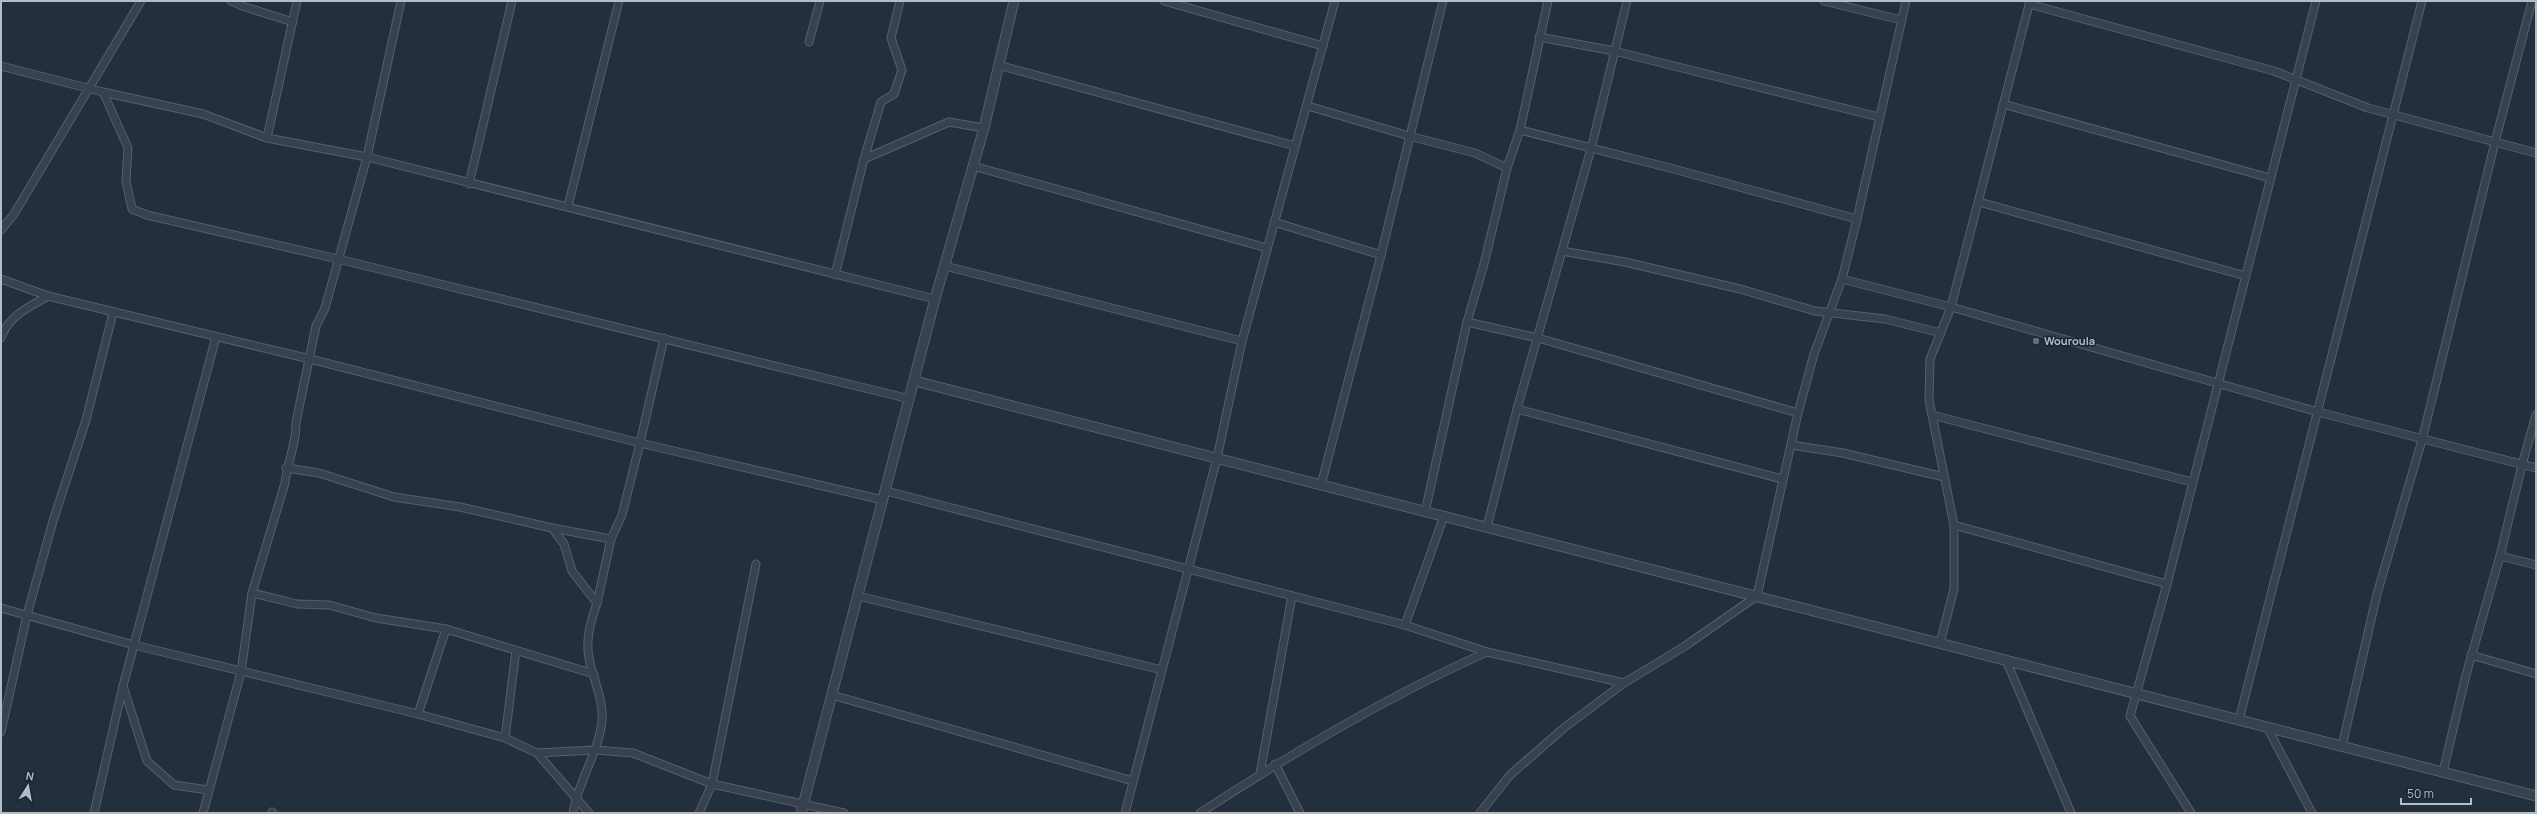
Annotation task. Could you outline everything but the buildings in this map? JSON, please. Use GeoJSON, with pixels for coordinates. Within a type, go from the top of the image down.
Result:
{"type":"FeatureCollection","features":[{"type":"Feature","properties":{"kind":"street"},"geometry":{"type":"LineString","coordinates":[[1,230],[14,214],[141,1]]}},
{"type":"Feature","properties":{"kind":"street"},"geometry":{"type":"LineString","coordinates":[[231,1],[242,6],[293,22]]}},
{"type":"Feature","properties":{"kind":"street"},"geometry":{"type":"LineString","coordinates":[[268,138],[297,1]]}},
{"type":"Feature","properties":{"kind":"street"},"geometry":{"type":"LineString","coordinates":[[204,813],[208,790],[241,672],[252,593],[285,483],[286,468],[296,435],[296,422],[316,326],[325,308],[367,157],[401,1]]}},
{"type":"Feature","properties":{"kind":"street"},"geometry":{"type":"LineString","coordinates":[[469,184],[512,1]]}},
{"type":"Feature","properties":{"kind":"street"},"geometry":{"type":"LineString","coordinates":[[568,206],[619,1]]}},
{"type":"Feature","properties":{"kind":"street"},"geometry":{"type":"LineString","coordinates":[[809,42],[820,1]]}},
{"type":"Feature","properties":{"kind":"street"},"geometry":{"type":"LineString","coordinates":[[835,275],[864,159],[881,102],[894,94],[902,70],[891,38],[900,1]]}},
{"type":"Feature","properties":{"kind":"street"},"geometry":{"type":"LineString","coordinates":[[801,813],[915,381],[935,299],[984,128],[1014,1]]}},
{"type":"Feature","properties":{"kind":"street"},"geometry":{"type":"LineString","coordinates":[[1164,1],[1323,46]]}},
{"type":"Feature","properties":{"kind":"street"},"geometry":{"type":"LineString","coordinates":[[1125,813],[1217,458],[1242,341],[1295,146],[1308,106],[1335,1]]}},
{"type":"Feature","properties":{"kind":"street"},"geometry":{"type":"LineString","coordinates":[[1321,485],[1381,255],[1443,1]]}},
{"type":"Feature","properties":{"kind":"street"},"geometry":{"type":"LineString","coordinates":[[1425,512],[1467,322],[1484,264],[1507,168],[1520,130],[1548,1]]}},
{"type":"Feature","properties":{"kind":"street"},"geometry":{"type":"LineString","coordinates":[[1487,527],[1517,409],[1591,149],[1626,1]]}},
{"type":"Feature","properties":{"kind":"street"},"geometry":{"type":"LineString","coordinates":[[1824,1],[1901,20]]}},
{"type":"Feature","properties":{"kind":"street"},"geometry":{"type":"LineString","coordinates":[[1480,813],[1510,775],[1565,726],[1624,683],[1685,646],[1757,596],[1798,413],[1814,354],[1842,278],[1858,219],[1879,117],[1906,1]]}},
{"type":"Feature","properties":{"kind":"street"},"geometry":{"type":"LineString","coordinates":[[2191,813],[2130,716],[2135,693],[2167,584],[2316,1]]}},
{"type":"Feature","properties":{"kind":"street"},"geometry":{"type":"LineString","coordinates":[[2239,720],[2394,116],[2422,1]]}},
{"type":"Feature","properties":{"kind":"street"},"geometry":{"type":"LineString","coordinates":[[2342,746],[2377,594],[2422,440],[2495,142],[2532,1]]}},
{"type":"Feature","properties":{"kind":"street"},"geometry":{"type":"LineString","coordinates":[[1940,643],[1954,588],[1954,525],[1932,415],[1928,374],[1930,359],[1951,307],[2030,3],[2215,54],[2295,79],[2368,108],[2394,116],[2536,153]]}},
{"type":"Feature","properties":{"kind":"street"},"geometry":{"type":"LineString","coordinates":[[1539,37],[1614,51],[1879,117]]}},
{"type":"Feature","properties":{"kind":"street"},"geometry":{"type":"LineString","coordinates":[[998,65],[1295,146]]}},
{"type":"Feature","properties":{"kind":"street"},"geometry":{"type":"LineString","coordinates":[[1,66],[89,87],[103,92],[204,114],[268,138],[367,157],[469,184],[568,206],[835,275],[935,299]]}},
{"type":"Feature","properties":{"kind":"street"},"geometry":{"type":"LineString","coordinates":[[103,92],[128,148],[126,181],[132,209],[166,220],[338,259],[910,399]]}},
{"type":"Feature","properties":{"kind":"street"},"geometry":{"type":"LineString","coordinates":[[2003,104],[2270,178]]}},
{"type":"Feature","properties":{"kind":"street"},"geometry":{"type":"LineString","coordinates":[[1308,106],[1409,136],[1475,153],[1507,168]]}},
{"type":"Feature","properties":{"kind":"street"},"geometry":{"type":"LineString","coordinates":[[864,159],[949,122],[984,128]]}},
{"type":"Feature","properties":{"kind":"street"},"geometry":{"type":"LineString","coordinates":[[1520,130],[1670,168],[1858,219]]}},
{"type":"Feature","properties":{"kind":"street"},"geometry":{"type":"LineString","coordinates":[[973,166],[1267,248]]}},
{"type":"Feature","properties":{"kind":"street"},"geometry":{"type":"LineString","coordinates":[[1978,202],[2246,276]]}},
{"type":"Feature","properties":{"kind":"street"},"geometry":{"type":"LineString","coordinates":[[1274,222],[1381,255]]}},
{"type":"Feature","properties":{"kind":"street"},"geometry":{"type":"LineString","coordinates":[[1562,250],[1625,262],[1740,289],[1815,311],[1885,319],[1941,333]]}},
{"type":"Feature","properties":{"kind":"street"},"geometry":{"type":"LineString","coordinates":[[945,266],[1242,341]]}},
{"type":"Feature","properties":{"kind":"street"},"geometry":{"type":"LineString","coordinates":[[1842,278],[2219,382],[2318,412],[2422,440],[2536,468]]}},
{"type":"Feature","properties":{"kind":"street"},"geometry":{"type":"LineString","coordinates":[[1,279],[48,296],[113,313],[310,358],[640,444],[883,500]]}},
{"type":"Feature","properties":{"kind":"street"},"geometry":{"type":"LineString","coordinates":[[1,338],[5,326],[22,311],[48,296]]}},
{"type":"Feature","properties":{"kind":"street"},"geometry":{"type":"LineString","coordinates":[[1,732],[27,615],[53,521],[86,420],[113,313]]}},
{"type":"Feature","properties":{"kind":"street"},"geometry":{"type":"LineString","coordinates":[[1467,322],[1538,338],[1798,413]]}},
{"type":"Feature","properties":{"kind":"street"},"geometry":{"type":"LineString","coordinates":[[94,813],[123,686],[216,337]]}},
{"type":"Feature","properties":{"kind":"street"},"geometry":{"type":"LineString","coordinates":[[573,813],[575,799],[595,750],[602,726],[602,706],[587,643],[611,539],[622,515],[640,444],[664,338]]}},
{"type":"Feature","properties":{"kind":"street"},"geometry":{"type":"LineString","coordinates":[[915,381],[2536,796]]}},
{"type":"Feature","properties":{"kind":"street"},"geometry":{"type":"LineString","coordinates":[[1517,409],[1782,479]]}},
{"type":"Feature","properties":{"kind":"street"},"geometry":{"type":"LineString","coordinates":[[1932,415],[2192,482]]}},
{"type":"Feature","properties":{"kind":"street"},"geometry":{"type":"LineString","coordinates":[[2443,772],[2471,656],[2500,556],[2536,415]]}},
{"type":"Feature","properties":{"kind":"street"},"geometry":{"type":"LineString","coordinates":[[1791,445],[1843,453],[1944,477]]}},
{"type":"Feature","properties":{"kind":"street"},"geometry":{"type":"LineString","coordinates":[[286,468],[319,473],[394,497],[460,507],[552,528],[611,539]]}},
{"type":"Feature","properties":{"kind":"street"},"geometry":{"type":"LineString","coordinates":[[886,491],[1405,625],[1487,652],[1624,683]]}},
{"type":"Feature","properties":{"kind":"street"},"geometry":{"type":"LineString","coordinates":[[1405,625],[1444,516]]}},
{"type":"Feature","properties":{"kind":"street"},"geometry":{"type":"LineString","coordinates":[[1954,525],[2167,584]]}},
{"type":"Feature","properties":{"kind":"street"},"geometry":{"type":"LineString","coordinates":[[552,528],[564,544],[572,571],[597,603]]}},
{"type":"Feature","properties":{"kind":"street"},"geometry":{"type":"LineString","coordinates":[[2500,556],[2536,565]]}},
{"type":"Feature","properties":{"kind":"street"},"geometry":{"type":"LineString","coordinates":[[699,813],[712,784],[756,564]]}},
{"type":"Feature","properties":{"kind":"street"},"geometry":{"type":"LineString","coordinates":[[252,593],[298,604],[329,605],[376,618],[446,629],[594,674]]}},
{"type":"Feature","properties":{"kind":"street"},"geometry":{"type":"LineString","coordinates":[[858,596],[1162,670]]}},
{"type":"Feature","properties":{"kind":"street"},"geometry":{"type":"LineString","coordinates":[[1260,774],[1292,596]]}},
{"type":"Feature","properties":{"kind":"street"},"geometry":{"type":"LineString","coordinates":[[1,608],[134,646],[418,714],[505,738],[537,752],[595,750],[633,753],[712,784],[844,813]]}},
{"type":"Feature","properties":{"kind":"street"},"geometry":{"type":"LineString","coordinates":[[418,714],[446,629]]}},
{"type":"Feature","properties":{"kind":"street"},"geometry":{"type":"LineString","coordinates":[[505,738],[516,650]]}},
{"type":"Feature","properties":{"kind":"street"},"geometry":{"type":"LineString","coordinates":[[1200,813],[1274,764],[1422,681],[1487,652]]}},
{"type":"Feature","properties":{"kind":"street"},"geometry":{"type":"LineString","coordinates":[[2471,656],[2536,674]]}},
{"type":"Feature","properties":{"kind":"street"},"geometry":{"type":"LineString","coordinates":[[2006,660],[2071,813]]}},
{"type":"Feature","properties":{"kind":"street"},"geometry":{"type":"LineString","coordinates":[[123,686],[147,761],[174,785],[208,790]]}},
{"type":"Feature","properties":{"kind":"street"},"geometry":{"type":"LineString","coordinates":[[832,695],[1133,781]]}},
{"type":"Feature","properties":{"kind":"street"},"geometry":{"type":"LineString","coordinates":[[2267,727],[2312,813]]}},
{"type":"Feature","properties":{"kind":"street"},"geometry":{"type":"LineString","coordinates":[[537,752],[575,799],[589,813]]}},
{"type":"Feature","properties":{"kind":"street"},"geometry":{"type":"LineString","coordinates":[[1274,764],[1300,813]]}},
{"type":"Feature","properties":{"kind":"place","name":"Wouroula"},"geometry":{"type":"Point","coordinates":[2036,341]}}]}
